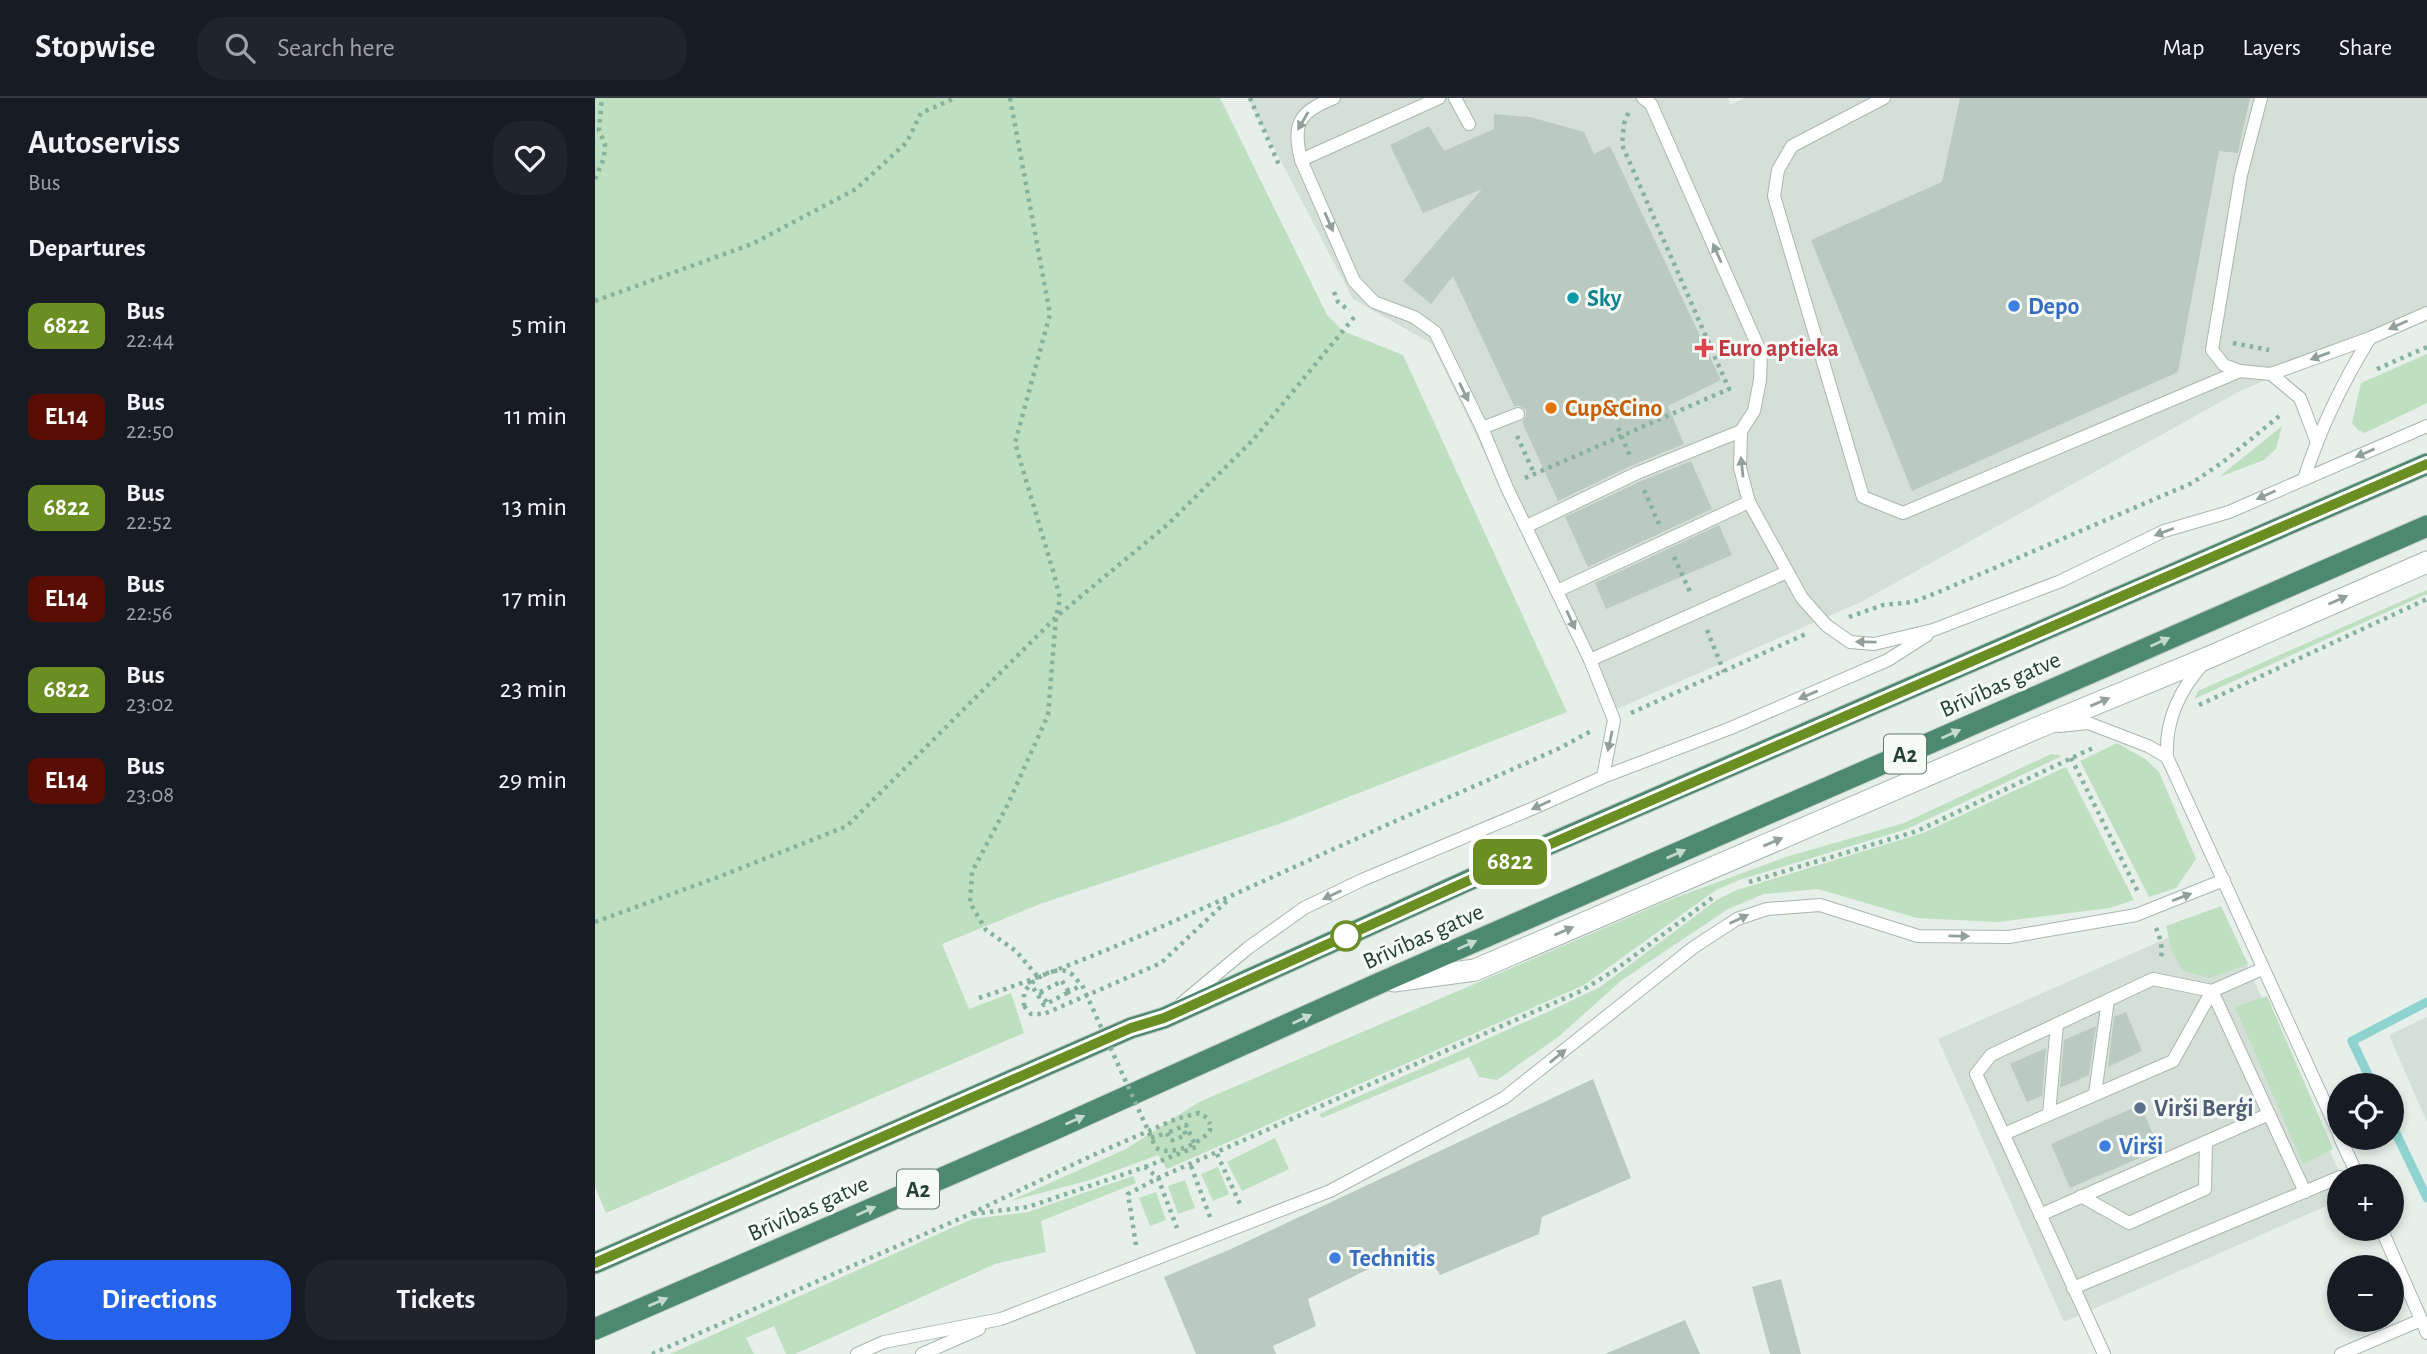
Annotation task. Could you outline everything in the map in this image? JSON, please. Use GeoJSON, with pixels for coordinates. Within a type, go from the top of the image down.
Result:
{"type":"FeatureCollection","features":[{"type":"Feature","properties":{"kind":"highway","name":"Brīvības gatve"},"geometry":{"type":"LineString","coordinates":[[595,1263],[1131,1028],[1164,1018],[1523,856],[2427,464]]}},
{"type":"Feature","properties":{"kind":"highway","name":"Brīvības gatve"},"geometry":{"type":"LineString","coordinates":[[595,1329],[2427,526]]}},
{"type":"Feature","properties":{"kind":"street"},"geometry":{"type":"LineString","coordinates":[[1382,982],[1475,970],[2427,562]]}},
{"type":"Feature","properties":{"kind":"lane"},"geometry":{"type":"LineString","coordinates":[[1334,98],[1313,107],[1298,125],[1296,141],[1301,160],[1354,281],[1374,302],[1414,317],[1434,332],[1482,428],[1507,488],[1590,660],[1614,720],[1603,777]]}},
{"type":"Feature","properties":{"kind":"lane"},"geometry":{"type":"LineString","coordinates":[[1301,160],[1439,98]]}},
{"type":"Feature","properties":{"kind":"lane"},"geometry":{"type":"LineString","coordinates":[[1455,98],[1469,124]]}},
{"type":"Feature","properties":{"kind":"lane"},"geometry":{"type":"LineString","coordinates":[[1643,98],[1651,104],[1658,119],[1761,353],[1760,380],[1754,411],[1741,431],[1740,468],[1749,502],[1802,598],[1826,625],[1850,642],[1874,643],[1933,631],[2061,581],[2164,531],[2229,512],[2427,426]]}},
{"type":"Feature","properties":{"kind":"lane"},"geometry":{"type":"LineString","coordinates":[[1884,98],[1792,146],[1778,170],[1774,196],[1863,497],[1903,513],[2240,371]]}},
{"type":"Feature","properties":{"kind":"lane"},"geometry":{"type":"LineString","coordinates":[[2261,98],[2241,175],[2212,349],[2224,365],[2240,371],[2271,374],[2369,338],[2427,313]]}},
{"type":"Feature","properties":{"kind":"lane"},"geometry":{"type":"LineString","coordinates":[[2304,479],[2316,440],[2369,338]]}},
{"type":"Feature","properties":{"kind":"lane"},"geometry":{"type":"LineString","coordinates":[[2271,374],[2300,398],[2316,440]]}},
{"type":"Feature","properties":{"kind":"lane"},"geometry":{"type":"LineString","coordinates":[[1482,428],[1513,416]]}},
{"type":"Feature","properties":{"kind":"lane"},"geometry":{"type":"LineString","coordinates":[[1527,526],[1637,473],[1741,431]]}},
{"type":"Feature","properties":{"kind":"lane"},"geometry":{"type":"LineString","coordinates":[[1557,591],[1749,502]]}},
{"type":"Feature","properties":{"kind":"lane"},"geometry":{"type":"LineString","coordinates":[[1590,660],[1787,572]]}},
{"type":"Feature","properties":{"kind":"lane"},"geometry":{"type":"LineString","coordinates":[[1164,1018],[1248,948],[1304,908],[1361,880],[1603,777],[1731,728],[1888,660],[1933,631]]}},
{"type":"Feature","properties":{"kind":"lane"},"geometry":{"type":"LineString","coordinates":[[2212,656],[2181,692],[2170,719],[2166,742],[2167,757],[2327,1109]]}},
{"type":"Feature","properties":{"kind":"lane"},"geometry":{"type":"LineString","coordinates":[[2037,728],[2088,723],[2148,746],[2167,757]]}},
{"type":"Feature","properties":{"kind":"lane"},"geometry":{"type":"LineString","coordinates":[[922,1354],[943,1349],[1001,1319],[1330,1191],[1504,1098],[1695,947],[1737,919],[1767,909],[1820,905],[1918,936],[2009,937],[2123,917],[2224,880]]}},
{"type":"Feature","properties":{"kind":"lane"},"geometry":{"type":"LineString","coordinates":[[2104,1354],[1976,1074],[1991,1055],[2153,979],[2212,991],[2262,969]]}},
{"type":"Feature","properties":{"kind":"lane"},"geometry":{"type":"LineString","coordinates":[[2004,1134],[2173,1061],[2212,991]]}},
{"type":"Feature","properties":{"kind":"lane"},"geometry":{"type":"LineString","coordinates":[[2212,991],[2305,1192]]}},
{"type":"Feature","properties":{"kind":"lane"},"geometry":{"type":"LineString","coordinates":[[2095,1094],[2108,1000]]}},
{"type":"Feature","properties":{"kind":"lane"},"geometry":{"type":"LineString","coordinates":[[2049,1114],[2057,1024]]}},
{"type":"Feature","properties":{"kind":"lane"},"geometry":{"type":"LineString","coordinates":[[2040,1214],[2269,1114]]}},
{"type":"Feature","properties":{"kind":"lane"},"geometry":{"type":"LineString","coordinates":[[2081,1196],[2129,1223],[2205,1189],[2206,1142]]}},
{"type":"Feature","properties":{"kind":"lane"},"geometry":{"type":"LineString","coordinates":[[2073,1288],[2327,1182]]}},
{"type":"Feature","properties":{"kind":"lane"},"geometry":{"type":"LineString","coordinates":[[2387,1241],[2427,1333]]}},
{"type":"Feature","properties":{"kind":"lane"},"geometry":{"type":"LineString","coordinates":[[857,1354],[884,1342],[1001,1319]]}},
{"type":"Feature","properties":{"kind":"lane"},"geometry":{"type":"LineString","coordinates":[[2341,1354],[2421,1320]]}},
{"type":"Feature","properties":{"kind":"path"},"geometry":{"type":"LineString","coordinates":[[595,179],[604,159],[605,144],[599,130],[602,98]]}},
{"type":"Feature","properties":{"kind":"path"},"geometry":{"type":"LineString","coordinates":[[595,301],[752,244],[856,189],[907,142],[922,113],[955,98]]}},
{"type":"Feature","properties":{"kind":"path"},"geometry":{"type":"LineString","coordinates":[[1010,98],[1050,314],[1014,443],[1059,598],[1048,715],[1007,806],[972,872],[970,903],[986,930],[1016,950],[1039,978]]}},
{"type":"Feature","properties":{"kind":"path"},"geometry":{"type":"LineString","coordinates":[[1250,98],[1283,174]]}},
{"type":"Feature","properties":{"kind":"path"},"geometry":{"type":"LineString","coordinates":[[1507,488],[1534,473],[1729,389],[1622,145],[1624,124],[1631,106]]}},
{"type":"Feature","properties":{"kind":"path"},"geometry":{"type":"LineString","coordinates":[[1332,289],[1338,302],[1356,315],[1367,319]]}},
{"type":"Feature","properties":{"kind":"path"},"geometry":{"type":"LineString","coordinates":[[595,922],[847,826],[1056,617],[1167,525],[1252,441],[1356,315]]}},
{"type":"Feature","properties":{"kind":"path"},"geometry":{"type":"LineString","coordinates":[[2214,339],[2281,352]]}},
{"type":"Feature","properties":{"kind":"path"},"geometry":{"type":"LineString","coordinates":[[979,998],[1039,978],[1233,896],[1826,625],[1884,605],[1913,602],[2192,483],[2223,462],[2285,411]]}},
{"type":"Feature","properties":{"kind":"path"},"geometry":{"type":"LineString","coordinates":[[1513,416],[1534,473]]}},
{"type":"Feature","properties":{"kind":"path"},"geometry":{"type":"LineString","coordinates":[[2174,710],[2194,708],[2427,599]]}},
{"type":"Feature","properties":{"kind":"path"},"geometry":{"type":"LineString","coordinates":[[1738,886],[1917,831],[2095,747],[2114,733]]}},
{"type":"Feature","properties":{"kind":"path"},"geometry":{"type":"LineString","coordinates":[[2071,758],[2160,937],[2162,956],[2153,979]]}},
{"type":"Feature","properties":{"kind":"path"},"geometry":{"type":"LineString","coordinates":[[1139,1265],[1128,1194],[1581,991],[1615,970],[1715,896],[1726,891]]}},
{"type":"Feature","properties":{"kind":"path"},"geometry":{"type":"LineString","coordinates":[[652,1354],[968,1215],[1091,1156],[1176,1119],[1199,1113],[1207,1118],[1210,1131],[1203,1139],[1173,1151],[1164,1152],[1156,1147],[1151,1139],[1081,985],[1070,972],[1056,970],[1044,975],[1030,985],[1024,996],[1024,1006],[1031,1014],[1044,1014],[1142,972],[1161,963],[1233,896]]}},
{"type":"Feature","properties":{"kind":"path"},"geometry":{"type":"LineString","coordinates":[[1029,981],[1044,1005],[1069,992],[1062,981],[1040,992],[1047,1003],[1081,985]]}},
{"type":"Feature","properties":{"kind":"path"},"geometry":{"type":"LineString","coordinates":[[968,1215],[1028,1207],[1196,1147],[1186,1125],[1167,1133],[1171,1141],[1186,1135],[1184,1127],[1151,1139]]}},
{"type":"Feature","properties":{"kind":"path"},"geometry":{"type":"LineString","coordinates":[[1217,1154],[1249,1223]]}},
{"type":"Feature","properties":{"kind":"path"},"geometry":{"type":"LineString","coordinates":[[1191,1166],[1216,1235]]}},
{"type":"Feature","properties":{"kind":"path"},"geometry":{"type":"LineString","coordinates":[[1145,1167],[1159,1178],[1185,1248]]}},
{"type":"Feature","properties":{"kind":"shaded area"},"geometry":{"type":"Polygon","coordinates":[[[1248,98],[1728,98],[1730,105],[1744,98],[2427,98],[2427,313],[2240,391],[1861,602],[1610,712],[1432,344],[1353,299],[1248,98]]]}},
{"type":"Feature","properties":{"kind":"shaded area","name":"Virši Berģi"},"geometry":{"type":"Polygon","coordinates":[[[2224,913],[2327,1145],[2327,1150],[2336,1164],[2327,1164],[2327,1206],[2064,1322],[1938,1039],[2224,913]]]}},
{"type":"Feature","properties":{"kind":"shaded area"},"geometry":{"type":"Polygon","coordinates":[[[2427,1017],[2427,1122],[2389,1035],[2427,1017]]]}},
{"type":"Feature","properties":{"kind":"green space"},"geometry":{"type":"Polygon","coordinates":[[[595,98],[1220,98],[1327,315],[1343,331],[1403,355],[1567,712],[1279,824],[1040,904],[942,944],[969,1009],[1011,993],[1024,1033],[606,1213],[595,1187],[595,98]]]}},
{"type":"Feature","properties":{"kind":"green space"},"geometry":{"type":"Polygon","coordinates":[[[2427,354],[2427,403],[2365,433],[2358,430],[2352,423],[2361,383],[2427,354]]]}},
{"type":"Feature","properties":{"kind":"green space"},"geometry":{"type":"Polygon","coordinates":[[[2282,426],[2276,449],[2264,460],[2219,477],[2282,426]]]}},
{"type":"Feature","properties":{"kind":"green space"},"geometry":{"type":"Polygon","coordinates":[[[2427,590],[2427,594],[2194,699],[2198,691],[2427,590]]]}},
{"type":"Feature","properties":{"kind":"green space"},"geometry":{"type":"Polygon","coordinates":[[[2117,743],[2145,759],[2159,772],[2196,859],[2176,888],[2149,897],[2080,761],[2117,743]]]}},
{"type":"Feature","properties":{"kind":"green space"},"geometry":{"type":"Polygon","coordinates":[[[2051,754],[2062,756],[1907,829],[1739,880],[1716,890],[1584,985],[1167,1169],[1158,1155],[1090,1180],[1010,1201],[1126,1149],[1199,1102],[1669,900],[1786,857],[1904,823],[2051,754]]]}},
{"type":"Feature","properties":{"kind":"green space"},"geometry":{"type":"Polygon","coordinates":[[[2066,767],[2134,900],[2110,908],[1998,922],[1917,918],[1818,889],[1764,894],[1728,909],[1622,980],[1558,1037],[1497,1080],[1479,1077],[1469,1057],[1322,1118],[1319,1114],[1600,987],[1718,899],[1737,890],[1923,833],[2066,767]]]}},
{"type":"Feature","properties":{"kind":"green space"},"geometry":{"type":"Polygon","coordinates":[[[2221,906],[2248,964],[2209,978],[2182,970],[2172,951],[2166,926],[2221,906]]]}},
{"type":"Feature","properties":{"kind":"green space"},"geometry":{"type":"Polygon","coordinates":[[[2267,996],[2327,1135],[2327,1150],[2331,1150],[2303,1164],[2235,1007],[2267,996]]]}},
{"type":"Feature","properties":{"kind":"green space"},"geometry":{"type":"Polygon","coordinates":[[[1275,1138],[1289,1169],[1242,1191],[1227,1162],[1275,1138]]]}},
{"type":"Feature","properties":{"kind":"green space"},"geometry":{"type":"Polygon","coordinates":[[[1218,1167],[1229,1194],[1213,1201],[1201,1174],[1218,1167]]]}},
{"type":"Feature","properties":{"kind":"green space"},"geometry":{"type":"Polygon","coordinates":[[[1133,1176],[1136,1183],[1041,1221],[1046,1252],[995,1264],[795,1354],[786,1354],[774,1326],[746,1338],[754,1354],[670,1354],[972,1219],[1028,1212],[1133,1176]]]}},
{"type":"Feature","properties":{"kind":"green space"},"geometry":{"type":"Polygon","coordinates":[[[1185,1180],[1195,1208],[1178,1214],[1168,1186],[1185,1180]]]}},
{"type":"Feature","properties":{"kind":"green space"},"geometry":{"type":"Polygon","coordinates":[[[1156,1192],[1166,1220],[1150,1226],[1139,1198],[1156,1192]]]}},
{"type":"Feature","properties":{"kind":"building","name":"Depo"},"geometry":{"type":"Polygon","coordinates":[[[1960,98],[2250,98],[2238,153],[2219,151],[2178,372],[1912,491],[1811,240],[1942,182],[1960,98]]]}},
{"type":"Feature","properties":{"kind":"building","name":"Sky"},"geometry":{"type":"Polygon","coordinates":[[[1494,114],[1530,117],[1584,132],[1594,154],[1610,146],[1721,380],[1668,406],[1684,444],[1558,501],[1522,422],[1526,410],[1514,406],[1453,276],[1431,304],[1403,281],[1482,189],[1423,213],[1390,145],[1429,126],[1444,151],[1494,129],[1494,114]]]}},
{"type":"Feature","properties":{"kind":"building"},"geometry":{"type":"Polygon","coordinates":[[[1691,461],[1712,509],[1588,567],[1565,517],[1691,461]]]}},
{"type":"Feature","properties":{"kind":"building"},"geometry":{"type":"Polygon","coordinates":[[[1719,525],[1732,555],[1606,609],[1595,583],[1719,525]]]}},
{"type":"Feature","properties":{"kind":"building"},"geometry":{"type":"Polygon","coordinates":[[[2126,1012],[2142,1051],[2108,1067],[2114,1017],[2126,1012]]]}},
{"type":"Feature","properties":{"kind":"building"},"geometry":{"type":"Polygon","coordinates":[[[2096,1026],[2089,1075],[2060,1088],[2064,1040],[2096,1026]]]}},
{"type":"Feature","properties":{"kind":"building"},"geometry":{"type":"Polygon","coordinates":[[[2046,1048],[2042,1096],[2027,1102],[2010,1064],[2046,1048]]]}},
{"type":"Feature","properties":{"kind":"building"},"geometry":{"type":"Polygon","coordinates":[[[1593,1079],[1631,1178],[1542,1217],[1539,1234],[1440,1275],[1421,1243],[1308,1299],[1316,1326],[1273,1346],[1276,1354],[1196,1354],[1164,1277],[1231,1249],[1593,1079]]]}},
{"type":"Feature","properties":{"kind":"building","name":"Virši"},"geometry":{"type":"Polygon","coordinates":[[[2140,1105],[2160,1149],[2070,1188],[2051,1144],[2140,1105]]]}},
{"type":"Feature","properties":{"kind":"building"},"geometry":{"type":"Polygon","coordinates":[[[1781,1279],[1801,1354],[1770,1354],[1752,1287],[1781,1279]]]}},
{"type":"Feature","properties":{"kind":"building"},"geometry":{"type":"Polygon","coordinates":[[[1685,1320],[1700,1354],[1605,1354],[1685,1320]]]}},
{"type":"Feature","properties":{"kind":"waterway"},"geometry":{"type":"LineString","coordinates":[[2367,1073],[2352,1041],[2427,1002]]}},
{"type":"Feature","properties":{"kind":"waterway"},"geometry":{"type":"LineString","coordinates":[[2404,1150],[2427,1198]]}},
{"type":"Feature","properties":{"kind":"bus line","name":"6822"},"geometry":{"type":"LineString","coordinates":[[595,1263],[1131,1028],[1164,1018],[1523,856],[2427,464]]}},
{"type":"Feature","properties":{"kind":"place","name":"Sky"},"geometry":{"type":"Point","coordinates":[1573,298]}},
{"type":"Feature","properties":{"kind":"place","name":"Depo"},"geometry":{"type":"Point","coordinates":[2014,306]}},
{"type":"Feature","properties":{"kind":"place","name":"Euro aptieka"},"geometry":{"type":"Point","coordinates":[1704,348]}},
{"type":"Feature","properties":{"kind":"place","name":"Cup&Cino"},"geometry":{"type":"Point","coordinates":[1551,408]}},
{"type":"Feature","properties":{"kind":"place","name":"Virši Berģi"},"geometry":{"type":"Point","coordinates":[2140,1108]}},
{"type":"Feature","properties":{"kind":"place","name":"Virši"},"geometry":{"type":"Point","coordinates":[2105,1146]}},
{"type":"Feature","properties":{"kind":"place","name":"Technitis"},"geometry":{"type":"Point","coordinates":[1335,1258]}}]}
